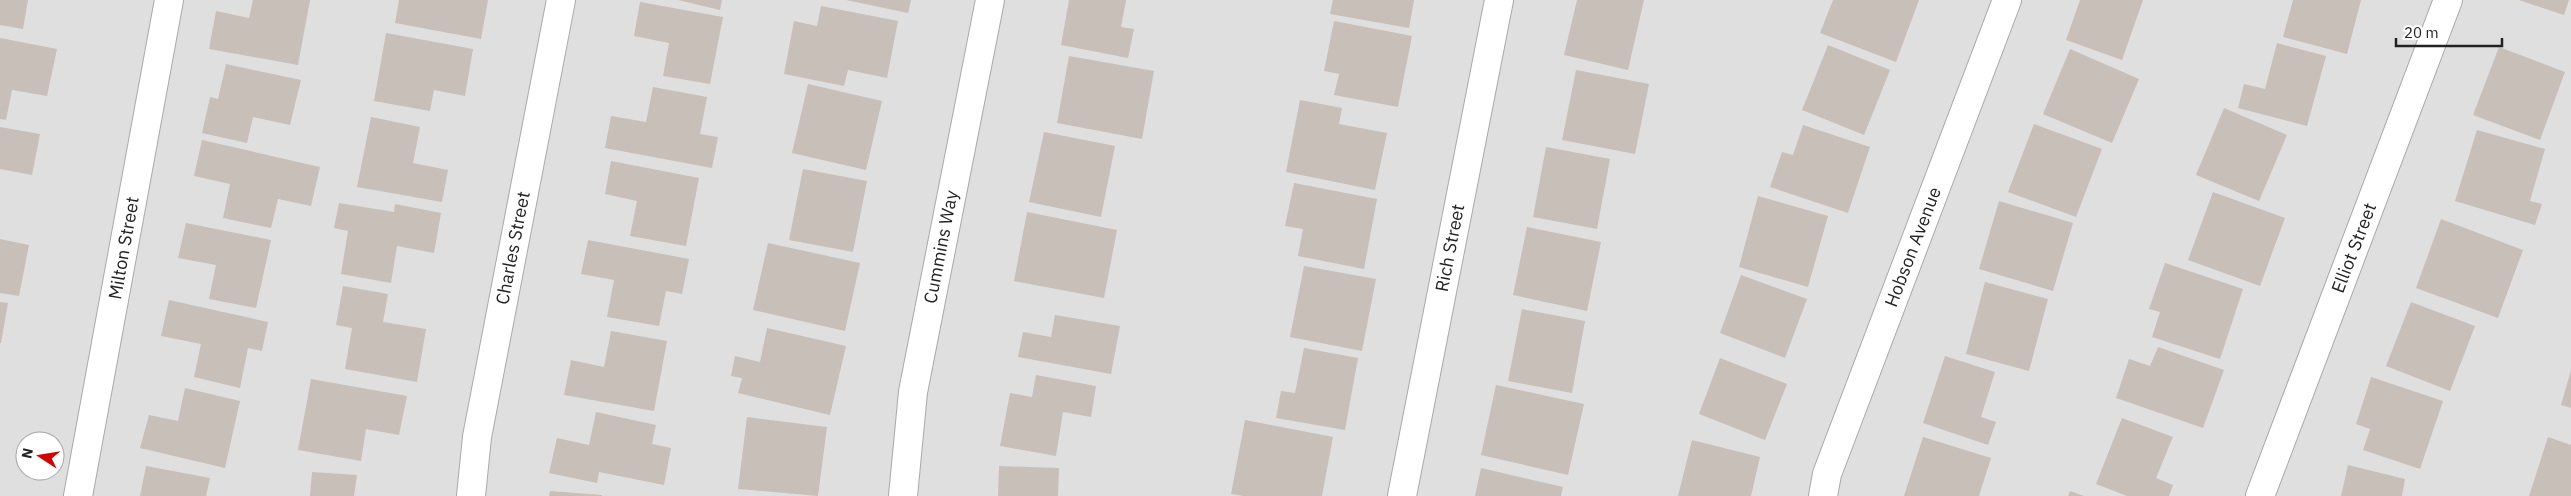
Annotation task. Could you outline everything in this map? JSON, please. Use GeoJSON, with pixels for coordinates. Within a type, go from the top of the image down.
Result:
{"type":"FeatureCollection","features":[{"type":"Feature","properties":{"kind":"street","name":"Milton Street"},"geometry":{"type":"LineString","coordinates":[[78,496],[169,0]]}},
{"type":"Feature","properties":{"kind":"street","name":"Charles Street"},"geometry":{"type":"LineString","coordinates":[[471,496],[477,437],[561,0]]}},
{"type":"Feature","properties":{"kind":"street","name":"Cummins Way"},"geometry":{"type":"LineString","coordinates":[[904,496],[913,392],[990,0]]}},
{"type":"Feature","properties":{"kind":"street","name":"Rich Street"},"geometry":{"type":"LineString","coordinates":[[1402,496],[1499,0]]}},
{"type":"Feature","properties":{"kind":"street","name":"Hobson Avenue"},"geometry":{"type":"LineString","coordinates":[[1823,496],[1827,474],[2007,0]]}},
{"type":"Feature","properties":{"kind":"street","name":"Elliot Street"},"geometry":{"type":"LineString","coordinates":[[2260,496],[2448,0]]}},
{"type":"Feature","properties":{"kind":"shaded area"},"geometry":{"type":"Polygon","coordinates":[[[0,0],[2571,0],[2571,496],[0,496],[0,0]]]}},
{"type":"Feature","properties":{"kind":"building"},"geometry":{"type":"Polygon","coordinates":[[[0,0],[28,0],[23,29],[0,25],[0,0]]]}},
{"type":"Feature","properties":{"kind":"building"},"geometry":{"type":"Polygon","coordinates":[[[253,0],[310,0],[298,65],[209,49],[216,11],[249,18],[253,0]]]}},
{"type":"Feature","properties":{"kind":"building"},"geometry":{"type":"Polygon","coordinates":[[[399,0],[488,0],[481,39],[395,23],[399,0]]]}},
{"type":"Feature","properties":{"kind":"building"},"geometry":{"type":"Polygon","coordinates":[[[678,0],[722,0],[720,10],[678,0]]]}},
{"type":"Feature","properties":{"kind":"building"},"geometry":{"type":"Polygon","coordinates":[[[846,0],[911,0],[908,13],[846,0]]]}},
{"type":"Feature","properties":{"kind":"building"},"geometry":{"type":"Polygon","coordinates":[[[1069,0],[1126,0],[1121,27],[1134,29],[1128,58],[1061,45],[1069,0]]]}},
{"type":"Feature","properties":{"kind":"building"},"geometry":{"type":"Polygon","coordinates":[[[1333,0],[1414,0],[1409,28],[1330,14],[1333,0]]]}},
{"type":"Feature","properties":{"kind":"building"},"geometry":{"type":"Polygon","coordinates":[[[1577,0],[1644,0],[1628,70],[1564,55],[1577,0]]]}},
{"type":"Feature","properties":{"kind":"building"},"geometry":{"type":"Polygon","coordinates":[[[1833,0],[1919,0],[1896,62],[1820,33],[1833,0]]]}},
{"type":"Feature","properties":{"kind":"building"},"geometry":{"type":"Polygon","coordinates":[[[2080,0],[2143,0],[2122,60],[2066,40],[2080,0]]]}},
{"type":"Feature","properties":{"kind":"building"},"geometry":{"type":"Polygon","coordinates":[[[2293,0],[2361,0],[2347,54],[2283,37],[2293,0]]]}},
{"type":"Feature","properties":{"kind":"building"},"geometry":{"type":"Polygon","coordinates":[[[2519,0],[2569,0],[2564,15],[2519,0]]]}},
{"type":"Feature","properties":{"kind":"building"},"geometry":{"type":"Polygon","coordinates":[[[640,2],[723,17],[710,84],[663,76],[669,43],[634,36],[640,2]]]}},
{"type":"Feature","properties":{"kind":"building"},"geometry":{"type":"Polygon","coordinates":[[[821,6],[898,21],[887,78],[848,70],[844,86],[784,74],[794,21],[817,26],[821,6]]]}},
{"type":"Feature","properties":{"kind":"building"},"geometry":{"type":"Polygon","coordinates":[[[1334,21],[1412,36],[1398,107],[1334,95],[1339,74],[1324,71],[1334,21]]]}},
{"type":"Feature","properties":{"kind":"building"},"geometry":{"type":"Polygon","coordinates":[[[386,33],[473,49],[465,96],[434,90],[430,111],[374,101],[386,33]]]}},
{"type":"Feature","properties":{"kind":"building"},"geometry":{"type":"Polygon","coordinates":[[[0,38],[57,49],[47,96],[12,90],[6,120],[0,119],[0,38]]]}},
{"type":"Feature","properties":{"kind":"building"},"geometry":{"type":"Polygon","coordinates":[[[2277,43],[2326,56],[2307,126],[2238,108],[2244,84],[2265,89],[2277,43]]]}},
{"type":"Feature","properties":{"kind":"building"},"geometry":{"type":"Polygon","coordinates":[[[1828,45],[1890,70],[1864,135],[1802,110],[1828,45]]]}},
{"type":"Feature","properties":{"kind":"building"},"geometry":{"type":"Polygon","coordinates":[[[2499,47],[2565,72],[2540,140],[2473,115],[2499,47]]]}},
{"type":"Feature","properties":{"kind":"building"},"geometry":{"type":"Polygon","coordinates":[[[2070,49],[2139,79],[2112,143],[2043,114],[2070,49]]]}},
{"type":"Feature","properties":{"kind":"building"},"geometry":{"type":"Polygon","coordinates":[[[1069,56],[1154,71],[1142,139],[1057,123],[1069,56]]]}},
{"type":"Feature","properties":{"kind":"building"},"geometry":{"type":"Polygon","coordinates":[[[226,64],[301,80],[290,125],[253,117],[247,143],[202,133],[210,97],[218,99],[226,64]]]}},
{"type":"Feature","properties":{"kind":"building"},"geometry":{"type":"Polygon","coordinates":[[[1576,70],[1649,84],[1635,154],[1562,140],[1576,70]]]}},
{"type":"Feature","properties":{"kind":"building"},"geometry":{"type":"Polygon","coordinates":[[[808,84],[882,101],[866,170],[792,153],[808,84]]]}},
{"type":"Feature","properties":{"kind":"building"},"geometry":{"type":"Polygon","coordinates":[[[653,87],[707,97],[700,134],[718,137],[712,168],[605,148],[611,116],[646,122],[653,87]]]}},
{"type":"Feature","properties":{"kind":"building"},"geometry":{"type":"Polygon","coordinates":[[[1300,100],[1342,108],[1339,124],[1387,133],[1375,190],[1286,172],[1300,100]]]}},
{"type":"Feature","properties":{"kind":"building"},"geometry":{"type":"Polygon","coordinates":[[[2224,108],[2287,135],[2259,201],[2196,175],[2224,108]]]}},
{"type":"Feature","properties":{"kind":"building"},"geometry":{"type":"Polygon","coordinates":[[[371,117],[420,127],[413,163],[448,170],[442,202],[357,187],[371,117]]]}},
{"type":"Feature","properties":{"kind":"building"},"geometry":{"type":"Polygon","coordinates":[[[2034,124],[2102,149],[2076,217],[2008,192],[2034,124]]]}},
{"type":"Feature","properties":{"kind":"building"},"geometry":{"type":"Polygon","coordinates":[[[1803,125],[1870,147],[1848,213],[1770,187],[1782,152],[1793,155],[1803,125]]]}},
{"type":"Feature","properties":{"kind":"building"},"geometry":{"type":"Polygon","coordinates":[[[0,127],[40,134],[32,175],[0,169],[0,127]]]}},
{"type":"Feature","properties":{"kind":"building"},"geometry":{"type":"Polygon","coordinates":[[[2477,130],[2545,149],[2530,201],[2542,204],[2535,225],[2455,201],[2477,130]]]}},
{"type":"Feature","properties":{"kind":"building"},"geometry":{"type":"Polygon","coordinates":[[[1044,132],[1115,146],[1101,217],[1029,202],[1044,132]]]}},
{"type":"Feature","properties":{"kind":"building"},"geometry":{"type":"Polygon","coordinates":[[[202,140],[320,167],[311,206],[278,199],[271,228],[223,218],[230,184],[194,176],[202,140]]]}},
{"type":"Feature","properties":{"kind":"building"},"geometry":{"type":"Polygon","coordinates":[[[1546,147],[1610,159],[1597,229],[1533,217],[1546,147]]]}},
{"type":"Feature","properties":{"kind":"building"},"geometry":{"type":"Polygon","coordinates":[[[611,161],[699,178],[686,246],[630,236],[637,201],[605,194],[611,161]]]}},
{"type":"Feature","properties":{"kind":"building"},"geometry":{"type":"Polygon","coordinates":[[[803,169],[867,181],[853,252],[789,240],[803,169]]]}},
{"type":"Feature","properties":{"kind":"building"},"geometry":{"type":"Polygon","coordinates":[[[1294,183],[1377,199],[1364,269],[1298,256],[1303,229],[1285,226],[1294,183]]]}},
{"type":"Feature","properties":{"kind":"building"},"geometry":{"type":"Polygon","coordinates":[[[2213,192],[2285,218],[2260,286],[2188,260],[2213,192]]]}},
{"type":"Feature","properties":{"kind":"building"},"geometry":{"type":"Polygon","coordinates":[[[1758,196],[1828,216],[1808,287],[1739,267],[1758,196]]]}},
{"type":"Feature","properties":{"kind":"building"},"geometry":{"type":"Polygon","coordinates":[[[1999,201],[2073,223],[2053,291],[1979,269],[1999,201]]]}},
{"type":"Feature","properties":{"kind":"building"},"geometry":{"type":"Polygon","coordinates":[[[339,203],[394,212],[395,204],[441,213],[434,253],[397,246],[391,283],[341,274],[348,231],[334,228],[339,203]]]}},
{"type":"Feature","properties":{"kind":"building"},"geometry":{"type":"Polygon","coordinates":[[[1027,212],[1117,230],[1104,298],[1014,281],[1027,212]]]}},
{"type":"Feature","properties":{"kind":"building"},"geometry":{"type":"Polygon","coordinates":[[[2441,219],[2523,250],[2498,318],[2416,288],[2441,219]]]}},
{"type":"Feature","properties":{"kind":"building"},"geometry":{"type":"Polygon","coordinates":[[[186,223],[271,240],[256,308],[209,299],[216,265],[178,258],[186,223]]]}},
{"type":"Feature","properties":{"kind":"building"},"geometry":{"type":"Polygon","coordinates":[[[1527,227],[1601,242],[1587,311],[1513,295],[1527,227]]]}},
{"type":"Feature","properties":{"kind":"building"},"geometry":{"type":"Polygon","coordinates":[[[0,239],[29,245],[19,296],[0,293],[0,239]]]}},
{"type":"Feature","properties":{"kind":"building"},"geometry":{"type":"Polygon","coordinates":[[[588,240],[689,259],[682,294],[666,291],[659,326],[607,317],[614,280],[581,274],[588,240]]]}},
{"type":"Feature","properties":{"kind":"building"},"geometry":{"type":"Polygon","coordinates":[[[768,243],[860,263],[845,331],[753,310],[768,243]]]}},
{"type":"Feature","properties":{"kind":"building"},"geometry":{"type":"Polygon","coordinates":[[[2165,263],[2243,289],[2220,359],[2152,337],[2160,312],[2149,309],[2165,263]]]}},
{"type":"Feature","properties":{"kind":"building"},"geometry":{"type":"Polygon","coordinates":[[[1304,266],[1376,279],[1362,351],[1290,337],[1304,266]]]}},
{"type":"Feature","properties":{"kind":"building"},"geometry":{"type":"Polygon","coordinates":[[[1741,275],[1807,299],[1785,358],[1720,333],[1741,275]]]}},
{"type":"Feature","properties":{"kind":"building"},"geometry":{"type":"Polygon","coordinates":[[[1985,282],[2048,299],[2029,371],[1966,354],[1985,282]]]}},
{"type":"Feature","properties":{"kind":"building"},"geometry":{"type":"Polygon","coordinates":[[[343,286],[388,294],[383,322],[426,329],[417,382],[345,369],[352,328],[336,325],[343,286]]]}},
{"type":"Feature","properties":{"kind":"building"},"geometry":{"type":"Polygon","coordinates":[[[169,300],[268,322],[262,351],[248,348],[240,388],[194,377],[201,344],[161,336],[169,300]]]}},
{"type":"Feature","properties":{"kind":"building"},"geometry":{"type":"Polygon","coordinates":[[[0,302],[8,303],[1,343],[0,343],[0,302]]]}},
{"type":"Feature","properties":{"kind":"building"},"geometry":{"type":"Polygon","coordinates":[[[2411,302],[2475,326],[2450,391],[2386,366],[2411,302]]]}},
{"type":"Feature","properties":{"kind":"building"},"geometry":{"type":"Polygon","coordinates":[[[1522,309],[1585,321],[1572,393],[1508,381],[1522,309]]]}},
{"type":"Feature","properties":{"kind":"building"},"geometry":{"type":"Polygon","coordinates":[[[1055,315],[1120,326],[1111,374],[1018,357],[1023,332],[1051,337],[1055,315]]]}},
{"type":"Feature","properties":{"kind":"building"},"geometry":{"type":"Polygon","coordinates":[[[767,328],[846,346],[830,415],[738,393],[742,378],[731,376],[735,356],[760,362],[767,328]]]}},
{"type":"Feature","properties":{"kind":"building"},"geometry":{"type":"Polygon","coordinates":[[[611,331],[667,341],[654,411],[564,395],[571,360],[604,367],[611,331]]]}},
{"type":"Feature","properties":{"kind":"building"},"geometry":{"type":"Polygon","coordinates":[[[2158,347],[2224,370],[2203,428],[2116,398],[2129,359],[2150,366],[2158,347]]]}},
{"type":"Feature","properties":{"kind":"building"},"geometry":{"type":"Polygon","coordinates":[[[1304,348],[1358,358],[1345,430],[1276,418],[1281,391],[1295,393],[1304,348]]]}},
{"type":"Feature","properties":{"kind":"building"},"geometry":{"type":"Polygon","coordinates":[[[1945,356],[1995,372],[1981,417],[1996,422],[1988,445],[1923,423],[1945,356]]]}},
{"type":"Feature","properties":{"kind":"building"},"geometry":{"type":"Polygon","coordinates":[[[1720,358],[1787,384],[1765,440],[1699,414],[1720,358]]]}},
{"type":"Feature","properties":{"kind":"building"},"geometry":{"type":"Polygon","coordinates":[[[2571,370],[2571,408],[2561,405],[2571,370]]]}},
{"type":"Feature","properties":{"kind":"building"},"geometry":{"type":"Polygon","coordinates":[[[1036,375],[1096,386],[1091,417],[1063,412],[1056,456],[1000,446],[1010,393],[1032,397],[1036,375]]]}},
{"type":"Feature","properties":{"kind":"building"},"geometry":{"type":"Polygon","coordinates":[[[2371,377],[2443,401],[2420,469],[2363,450],[2370,429],[2356,424],[2371,377]]]}},
{"type":"Feature","properties":{"kind":"building"},"geometry":{"type":"Polygon","coordinates":[[[311,379],[407,396],[399,435],[366,429],[361,461],[298,450],[311,379]]]}},
{"type":"Feature","properties":{"kind":"building"},"geometry":{"type":"Polygon","coordinates":[[[1496,385],[1584,404],[1568,475],[1481,455],[1496,385]]]}},
{"type":"Feature","properties":{"kind":"building"},"geometry":{"type":"Polygon","coordinates":[[[185,388],[240,401],[225,468],[140,448],[149,415],[178,421],[185,388]]]}},
{"type":"Feature","properties":{"kind":"building"},"geometry":{"type":"Polygon","coordinates":[[[596,412],[656,425],[652,444],[671,448],[664,485],[599,472],[597,483],[549,473],[557,438],[589,445],[596,412]]]}},
{"type":"Feature","properties":{"kind":"building"},"geometry":{"type":"Polygon","coordinates":[[[747,417],[827,427],[818,496],[738,489],[747,417]]]}},
{"type":"Feature","properties":{"kind":"building"},"geometry":{"type":"Polygon","coordinates":[[[2122,418],[2173,437],[2156,478],[2173,485],[2169,496],[2127,496],[2096,484],[2122,418]]]}},
{"type":"Feature","properties":{"kind":"building"},"geometry":{"type":"Polygon","coordinates":[[[1245,420],[1333,437],[1322,496],[1243,496],[1231,494],[1245,420]]]}},
{"type":"Feature","properties":{"kind":"building"},"geometry":{"type":"Polygon","coordinates":[[[1923,437],[1991,458],[1979,496],[1904,496],[1923,437]]]}},
{"type":"Feature","properties":{"kind":"building"},"geometry":{"type":"Polygon","coordinates":[[[2548,437],[2571,445],[2571,496],[2529,496],[2548,437]]]}},
{"type":"Feature","properties":{"kind":"building"},"geometry":{"type":"Polygon","coordinates":[[[1692,440],[1760,457],[1751,496],[1678,496],[1692,440]]]}},
{"type":"Feature","properties":{"kind":"building"},"geometry":{"type":"Polygon","coordinates":[[[2348,465],[2405,479],[2402,496],[2341,496],[2348,465]]]}},
{"type":"Feature","properties":{"kind":"building"},"geometry":{"type":"Polygon","coordinates":[[[146,466],[210,478],[206,496],[140,496],[146,466]]]}},
{"type":"Feature","properties":{"kind":"building"},"geometry":{"type":"Polygon","coordinates":[[[999,466],[1059,468],[1058,496],[998,496],[999,466]]]}},
{"type":"Feature","properties":{"kind":"building"},"geometry":{"type":"Polygon","coordinates":[[[1481,468],[1563,487],[1561,496],[1475,496],[1481,468]]]}},
{"type":"Feature","properties":{"kind":"building"},"geometry":{"type":"Polygon","coordinates":[[[312,472],[357,475],[354,496],[310,496],[312,472]]]}},
{"type":"Feature","properties":{"kind":"building"},"geometry":{"type":"Polygon","coordinates":[[[550,491],[602,495],[602,496],[549,496],[550,491]]]}},
{"type":"Feature","properties":{"kind":"building"},"geometry":{"type":"Polygon","coordinates":[[[2070,491],[2084,496],[2068,496],[2070,491]]]}}]}
